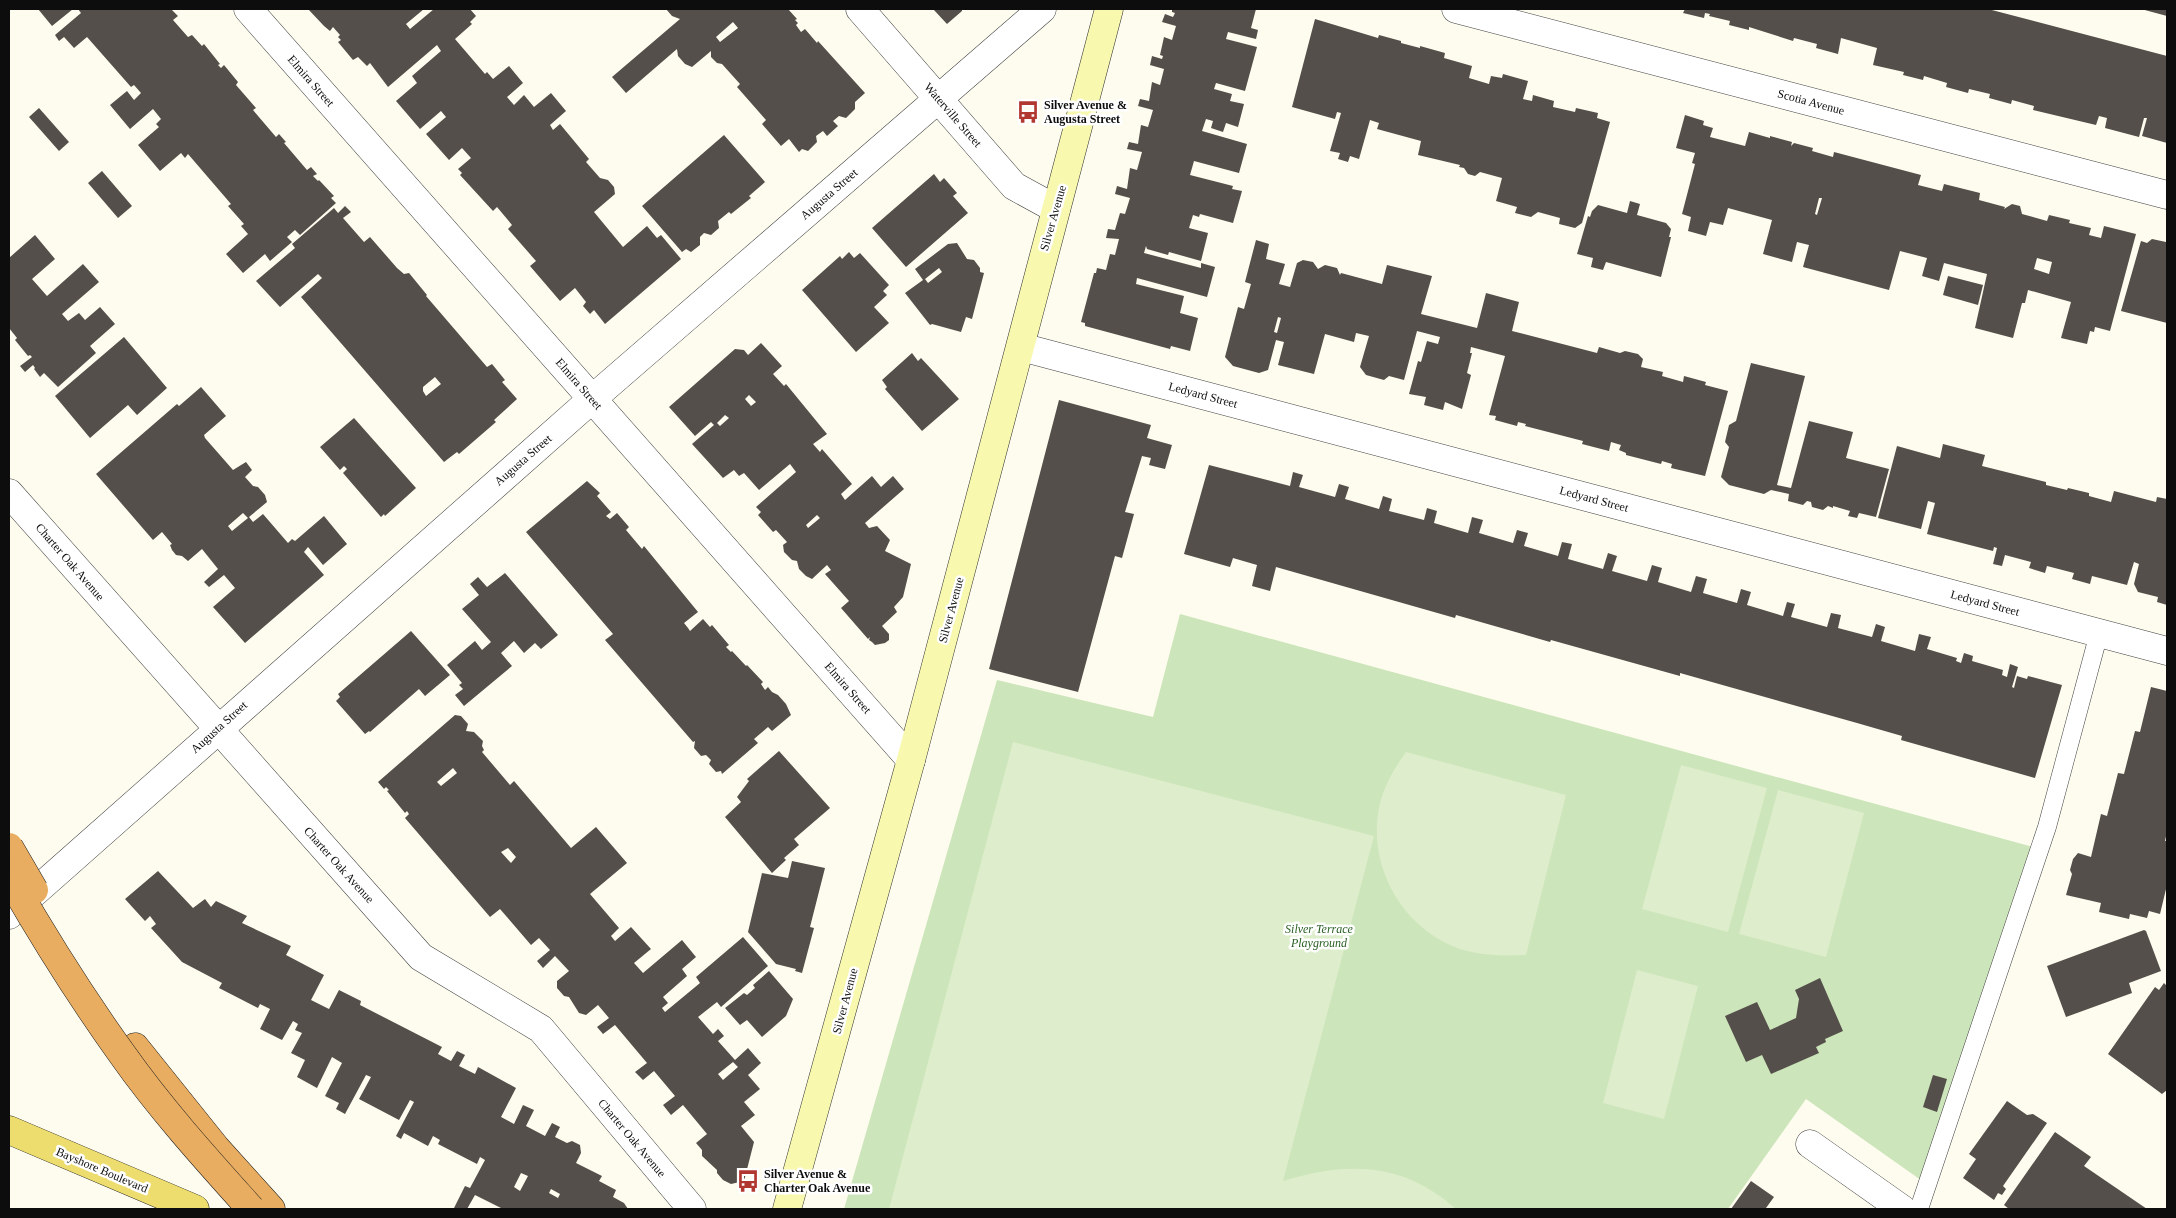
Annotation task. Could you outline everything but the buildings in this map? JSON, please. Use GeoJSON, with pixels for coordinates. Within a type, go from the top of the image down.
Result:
{"type":"FeatureCollection","features":[{"type":"Feature","properties":{"kind":"highway"},"geometry":{"type":"LineString","coordinates":[[9,847],[62,936],[135,1047],[216,1148],[272,1209]]}},
{"type":"Feature","properties":{"kind":"highway"},"geometry":{"type":"LineString","coordinates":[[9,877],[51,949],[123,1055],[204,1156],[250,1209]]}},
{"type":"Feature","properties":{"kind":"main road","name":"Bayshore Boulevard"},"geometry":{"type":"LineString","coordinates":[[9,1130],[195,1209]]}},
{"type":"Feature","properties":{"kind":"street","name":"Elmira Street"},"geometry":{"type":"LineString","coordinates":[[248,9],[911,760]]}},
{"type":"Feature","properties":{"kind":"street","name":"Waterville Street"},"geometry":{"type":"LineString","coordinates":[[860,9],[1014,186],[1056,209]]}},
{"type":"Feature","properties":{"kind":"street","name":"Augusta Street"},"geometry":{"type":"LineString","coordinates":[[9,915],[592,399],[1042,9]]}},
{"type":"Feature","properties":{"kind":"street","name":"Silver Avenue"},"geometry":{"type":"LineString","coordinates":[[787,1209],[911,760],[1109,9]]}},
{"type":"Feature","properties":{"kind":"street","name":"Scotia Avenue"},"geometry":{"type":"LineString","coordinates":[[1456,9],[2167,195]]}},
{"type":"Feature","properties":{"kind":"street","name":"Ledyard Street"},"geometry":{"type":"LineString","coordinates":[[1021,347],[2167,651]]}},
{"type":"Feature","properties":{"kind":"street","name":"Charter Oak Avenue"},"geometry":{"type":"LineString","coordinates":[[9,493],[421,957],[541,1029],[692,1209]]}},
{"type":"Feature","properties":{"kind":"street"},"geometry":{"type":"LineString","coordinates":[[1810,1144],[1902,1209]]}},
{"type":"Feature","properties":{"kind":"lane"},"geometry":{"type":"LineString","coordinates":[[1920,1209],[2048,827],[2099,633]]}},
{"type":"Feature","properties":{"kind":"green space","name":"Silver Terrace Playground"},"geometry":{"type":"Polygon","coordinates":[[[1180,614],[2044,850],[1935,1190],[1806,1099],[1728,1209],[844,1209],[997,680],[1153,717],[1180,614]]]}},
{"type":"Feature","properties":{"kind":"green space"},"geometry":{"type":"Polygon","coordinates":[[[1013,742],[1374,836],[1283,1181],[1330,1170],[1374,1170],[1395,1174],[1416,1182],[1436,1193],[1456,1209],[889,1209],[1013,742]]]}},
{"type":"Feature","properties":{"kind":"green space"},"geometry":{"type":"Polygon","coordinates":[[[1406,752],[1566,795],[1526,955],[1474,953],[1454,947],[1426,931],[1398,901],[1388,883],[1381,864],[1377,844],[1377,823],[1380,803],[1385,789],[1394,770],[1406,752]]]}},
{"type":"Feature","properties":{"kind":"green space"},"geometry":{"type":"Polygon","coordinates":[[[1681,765],[1767,788],[1728,932],[1642,909],[1681,765]]]}},
{"type":"Feature","properties":{"kind":"green space"},"geometry":{"type":"Polygon","coordinates":[[[1778,790],[1864,813],[1826,957],[1739,934],[1778,790]]]}},
{"type":"Feature","properties":{"kind":"green space"},"geometry":{"type":"Polygon","coordinates":[[[1637,970],[1698,986],[1664,1119],[1603,1103],[1637,970]]]}},
{"type":"Feature","properties":{"kind":"place","name":"Silver Avenue & Augusta Street"},"geometry":{"type":"Point","coordinates":[1028,112]}},
{"type":"Feature","properties":{"kind":"place","name":"Silver Avenue & Charter Oak Avenue"},"geometry":{"type":"Point","coordinates":[748,1181]}}]}
